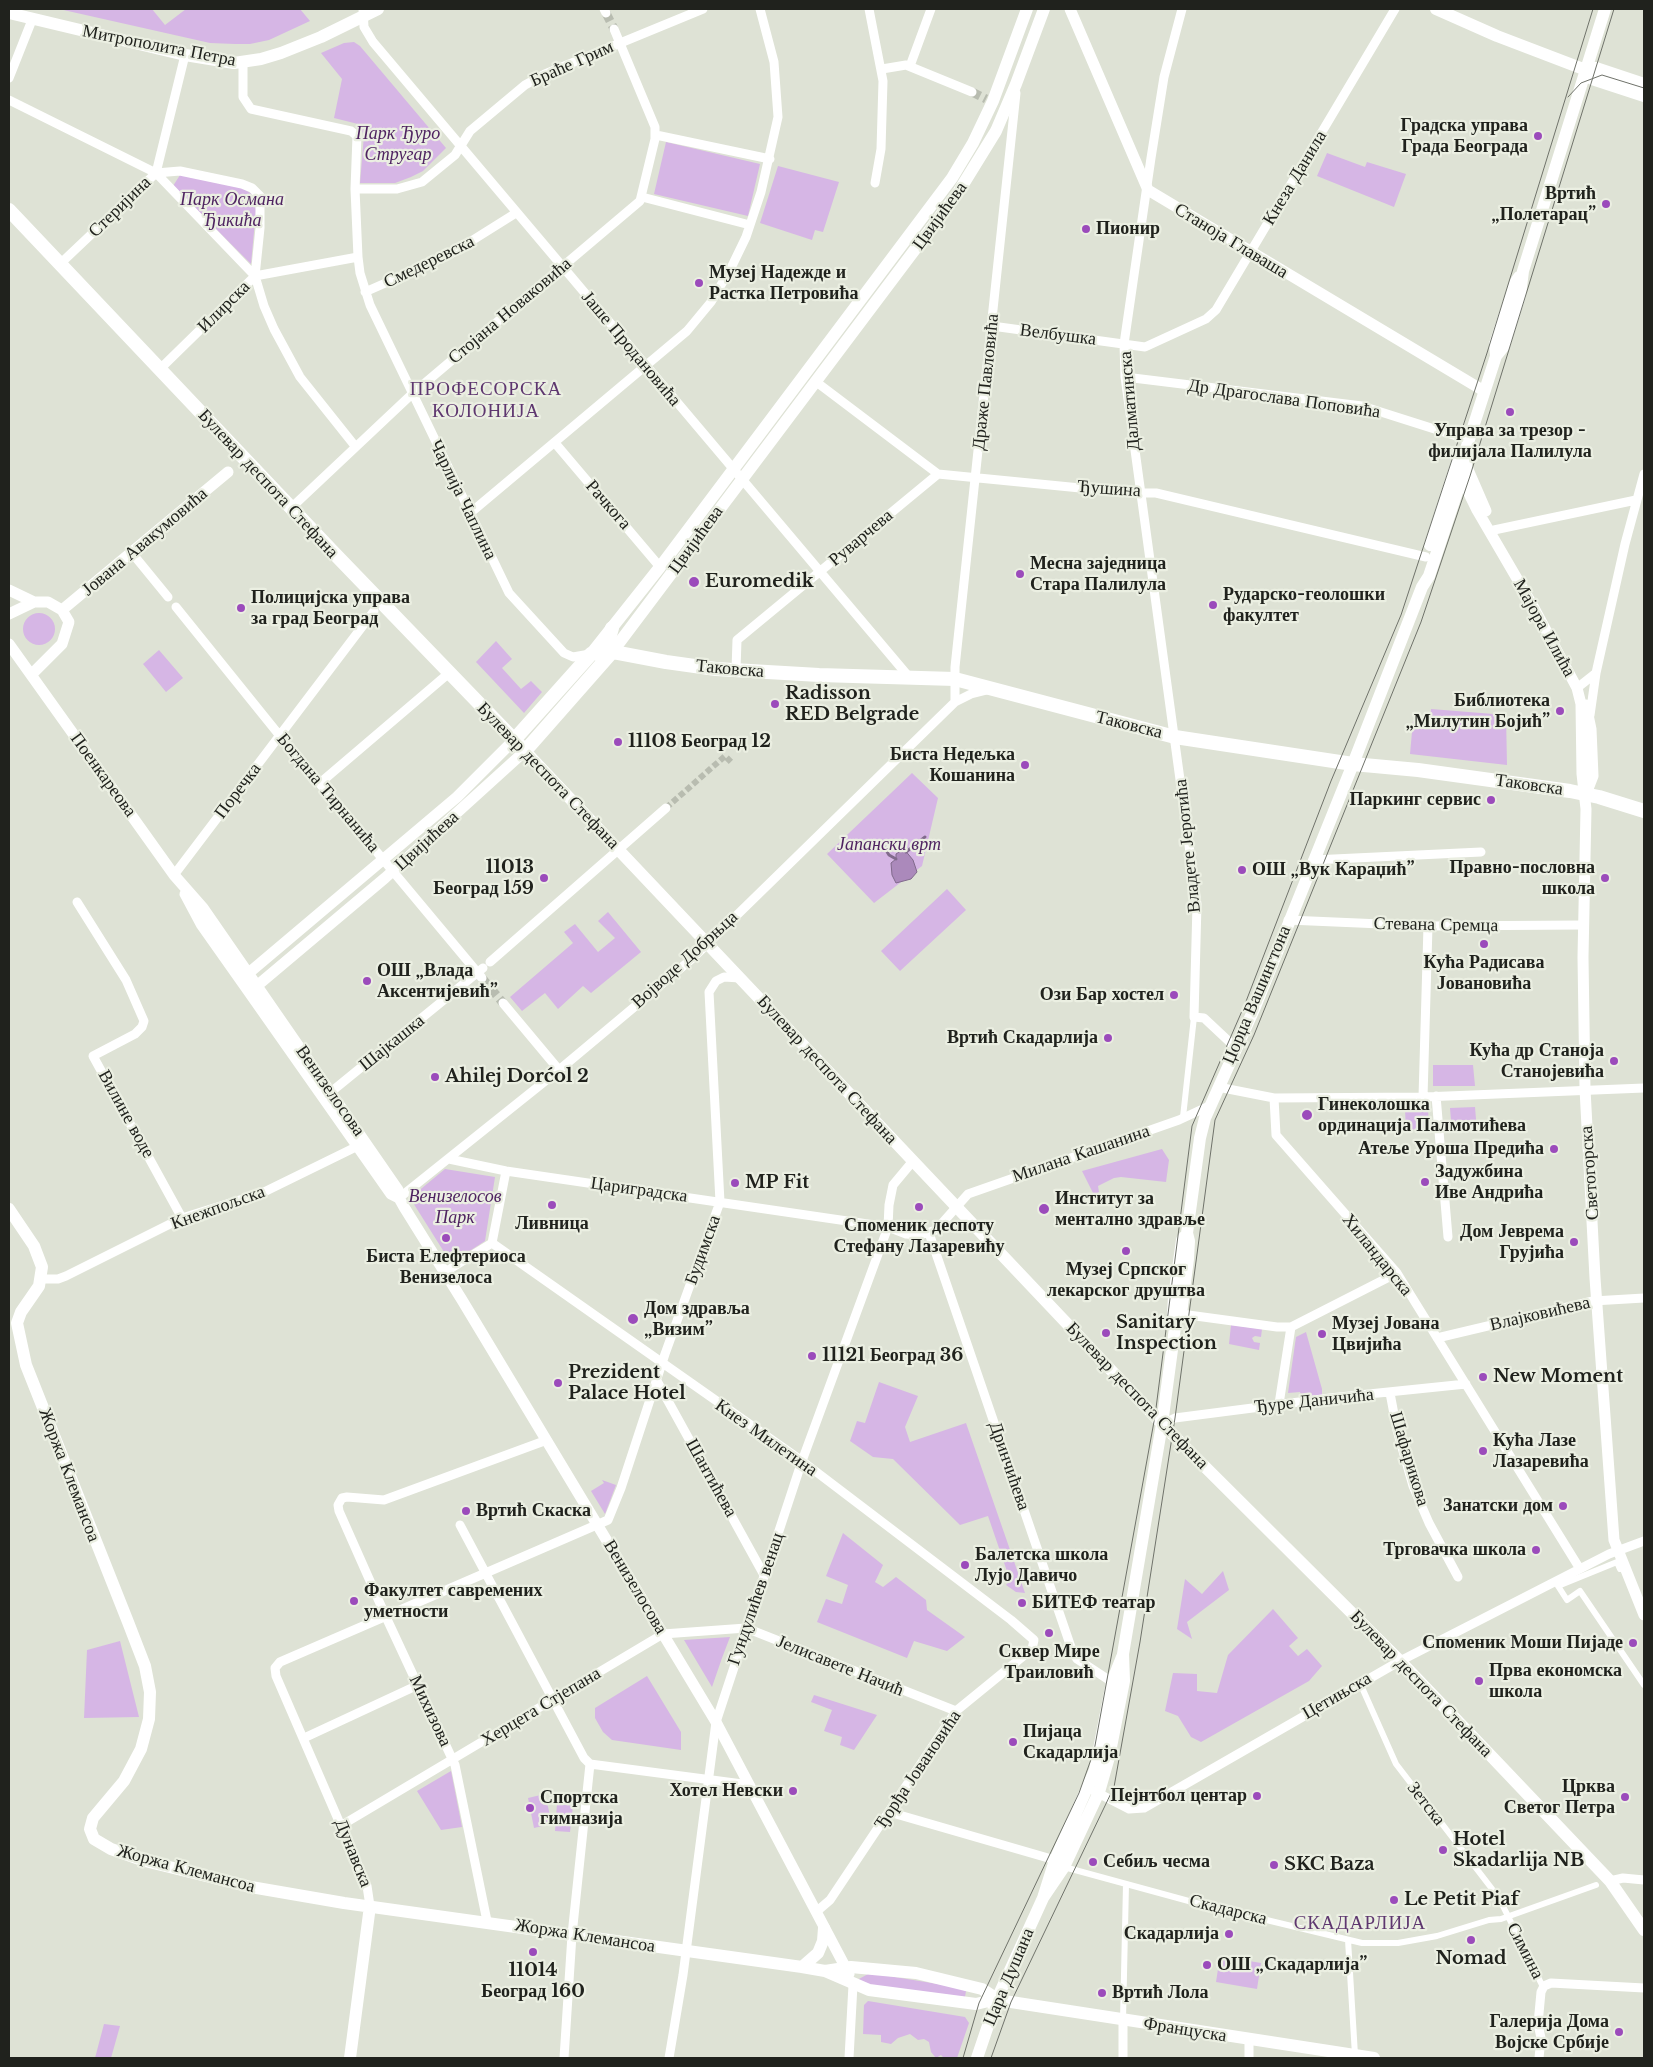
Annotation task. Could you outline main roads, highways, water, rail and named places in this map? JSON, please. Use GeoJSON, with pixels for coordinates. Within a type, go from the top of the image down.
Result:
{"type":"FeatureCollection","features":[{"type":"Feature","properties":{"kind":"main road"},"geometry":{"type":"LineString","coordinates":[[363,13],[378,9]]}},
{"type":"Feature","properties":{"kind":"main road","name":"Цвијићева"},"geometry":{"type":"LineString","coordinates":[[525,751],[613,651],[737,474],[936,200],[972,143],[1026,9]]}},
{"type":"Feature","properties":{"kind":"main road","name":"Цвијићева"},"geometry":{"type":"LineString","coordinates":[[514,740],[591,654],[660,567],[815,381],[960,191],[996,131],[1044,9]]}},
{"type":"Feature","properties":{"kind":"main road"},"geometry":{"type":"LineString","coordinates":[[1436,9],[1497,36],[1586,70],[1596,68],[1644,84]]}},
{"type":"Feature","properties":{"kind":"main road"},"geometry":{"type":"LineString","coordinates":[[1422,586],[1429,576],[1466,465],[1468,445],[1484,391],[1496,356],[1504,346],[1513,318],[1523,286],[1523,271],[1605,9]]}},
{"type":"Feature","properties":{"kind":"main road","name":"Митрополита Петра"},"geometry":{"type":"LineString","coordinates":[[9,13],[185,55],[227,62],[243,62],[281,53],[321,37],[363,13]]}},
{"type":"Feature","properties":{"kind":"main road"},"geometry":{"type":"LineString","coordinates":[[1586,70],[1592,79],[1644,96]]}},
{"type":"Feature","properties":{"kind":"main road","name":"Булевар деспота Стефана"},"geometry":{"type":"LineString","coordinates":[[9,210],[620,851],[1162,1424],[1400,1660],[1610,1881],[1644,1930]]}},
{"type":"Feature","properties":{"kind":"main road"},"geometry":{"type":"LineString","coordinates":[[1422,586],[1422,573],[1426,557],[1457,462],[1468,445]]}},
{"type":"Feature","properties":{"kind":"main road","name":"Џорџа Вашингтона"},"geometry":{"type":"LineString","coordinates":[[1059,1863],[1099,1792],[1110,1757],[1124,1681],[1123,1654],[1188,1259],[1189,1241],[1187,1233],[1200,1138],[1209,1106],[1236,1048],[1314,860],[1422,586]]}},
{"type":"Feature","properties":{"kind":"main road"},"geometry":{"type":"LineString","coordinates":[[612,628],[608,642],[613,651]]}},
{"type":"Feature","properties":{"kind":"main road","name":"Таковска"},"geometry":{"type":"LineString","coordinates":[[591,654],[613,651],[679,664],[736,670],[819,675],[955,679],[1175,736],[1353,764],[1418,770],[1586,794],[1644,811]]}},
{"type":"Feature","properties":{"kind":"main road","name":"Жоржа Клемансоа"},"geometry":{"type":"LineString","coordinates":[[9,1209],[38,1252],[42,1267],[42,1279],[18,1317],[19,1340],[32,1382],[144,1666],[150,1692],[150,1719],[138,1757],[124,1781],[94,1816],[90,1827],[92,1837],[102,1845],[121,1854],[251,1887],[686,1952],[802,1967],[825,1971],[853,1985],[869,1990],[976,2004],[997,1999]]}},
{"type":"Feature","properties":{"kind":"main road","name":"Џорџа Вашингтона"},"geometry":{"type":"LineString","coordinates":[[1059,1863],[1098,1759],[1112,1682],[1123,1654]]}},
{"type":"Feature","properties":{"kind":"main road"},"geometry":{"type":"LineString","coordinates":[[1112,1682],[1118,1691],[1119,1706]]}},
{"type":"Feature","properties":{"kind":"main road","name":"Цара Душана"},"geometry":{"type":"LineString","coordinates":[[977,2058],[997,1999],[1059,1863]]}},
{"type":"Feature","properties":{"kind":"main road","name":"Дунавска"},"geometry":{"type":"LineString","coordinates":[[350,2058],[370,1906]]}},
{"type":"Feature","properties":{"kind":"main road"},"geometry":{"type":"LineString","coordinates":[[802,1967],[818,1954],[823,1941],[824,1928]]}},
{"type":"Feature","properties":{"kind":"main road","name":"Жоржа Клемансоа"},"geometry":{"type":"LineString","coordinates":[[825,1971],[846,1967],[898,1971],[950,1979],[982,1988],[997,1999]]}},
{"type":"Feature","properties":{"kind":"main road","name":"Француска"},"geometry":{"type":"LineString","coordinates":[[997,1999],[1355,2057],[1374,2058]]}},
{"type":"Feature","properties":{"kind":"waterway"},"geometry":{"type":"LineString","coordinates":[[906,852],[925,837]]}},
{"type":"Feature","properties":{"kind":"waterway"},"geometry":{"type":"LineString","coordinates":[[884,847],[889,855],[896,859]]}},
{"type":"Feature","properties":{"kind":"tunnel"},"geometry":{"type":"LineString","coordinates":[[606,13],[614,29]]}},
{"type":"Feature","properties":{"kind":"tunnel"},"geometry":{"type":"LineString","coordinates":[[972,92],[986,99]]}},
{"type":"Feature","properties":{"kind":"tunnel"},"geometry":{"type":"LineString","coordinates":[[666,808],[725,756],[732,763]]}},
{"type":"Feature","properties":{"kind":"tunnel"},"geometry":{"type":"LineString","coordinates":[[482,978],[503,1003]]}},
{"type":"Feature","properties":{"kind":"tram line"},"geometry":{"type":"LineString","coordinates":[[963,2058],[979,2003],[1079,1793],[1094,1751],[1155,1416],[1192,1126],[1245,1004],[1331,781],[1401,615],[1487,353],[1593,9]]}},
{"type":"Feature","properties":{"kind":"tram line"},"geometry":{"type":"LineString","coordinates":[[991,2058],[1011,2002],[1114,1787],[1140,1642],[1175,1418],[1215,1120],[1254,1035],[1421,622],[1470,476],[1614,9]]}},
{"type":"Feature","properties":{"kind":"tram line"},"geometry":{"type":"LineString","coordinates":[[1568,97],[1581,83],[1602,75],[1644,88]]}},
{"type":"Feature","properties":{"kind":"place","name":"Градска управа Града Београда"},"geometry":{"type":"Point","coordinates":[1538,136]}},
{"type":"Feature","properties":{"kind":"place","name":"Вртић „Полетарац”"},"geometry":{"type":"Point","coordinates":[1606,204]}},
{"type":"Feature","properties":{"kind":"place","name":"Пионир"},"geometry":{"type":"Point","coordinates":[1086,229]}},
{"type":"Feature","properties":{"kind":"place","name":"Музеј Надежде и Растка Петровића"},"geometry":{"type":"Point","coordinates":[699,283]}},
{"type":"Feature","properties":{"kind":"place","name":"Управа за трезор - филијала Палилула"},"geometry":{"type":"Point","coordinates":[1510,412]}},
{"type":"Feature","properties":{"kind":"place","name":"Месна заједница Стара Палилула"},"geometry":{"type":"Point","coordinates":[1020,574]}},
{"type":"Feature","properties":{"kind":"place","name":"Euromedik"},"geometry":{"type":"Point","coordinates":[694,582]}},
{"type":"Feature","properties":{"kind":"place","name":"Рударско-геолошки факултет"},"geometry":{"type":"Point","coordinates":[1213,605]}},
{"type":"Feature","properties":{"kind":"place","name":"Полицијска управа за град Београд"},"geometry":{"type":"Point","coordinates":[241,608]}},
{"type":"Feature","properties":{"kind":"place","name":"Radisson RED Belgrade"},"geometry":{"type":"Point","coordinates":[775,704]}},
{"type":"Feature","properties":{"kind":"place","name":"Библиотека „Милутин Бојић”"},"geometry":{"type":"Point","coordinates":[1560,711]}},
{"type":"Feature","properties":{"kind":"place","name":"11108 Београд 12"},"geometry":{"type":"Point","coordinates":[618,742]}},
{"type":"Feature","properties":{"kind":"place","name":"Биста Недељка Кошанина"},"geometry":{"type":"Point","coordinates":[1025,765]}},
{"type":"Feature","properties":{"kind":"place","name":"Паркинг сервис"},"geometry":{"type":"Point","coordinates":[1491,800]}},
{"type":"Feature","properties":{"kind":"place","name":"ОШ „Вук Караџић”"},"geometry":{"type":"Point","coordinates":[1242,870]}},
{"type":"Feature","properties":{"kind":"place","name":"11013 Београд 159"},"geometry":{"type":"Point","coordinates":[544,878]}},
{"type":"Feature","properties":{"kind":"place","name":"Правно-пословна школа"},"geometry":{"type":"Point","coordinates":[1605,878]}},
{"type":"Feature","properties":{"kind":"place","name":"Кућа Радисава Јовановића"},"geometry":{"type":"Point","coordinates":[1484,944]}},
{"type":"Feature","properties":{"kind":"place","name":"ОШ „Влада Аксентијевић”"},"geometry":{"type":"Point","coordinates":[367,981]}},
{"type":"Feature","properties":{"kind":"place","name":"Ози Бар хостел"},"geometry":{"type":"Point","coordinates":[1174,995]}},
{"type":"Feature","properties":{"kind":"place","name":"Вртић Скадарлија"},"geometry":{"type":"Point","coordinates":[1108,1038]}},
{"type":"Feature","properties":{"kind":"place","name":"Кућа др Станоја Станојевића"},"geometry":{"type":"Point","coordinates":[1614,1061]}},
{"type":"Feature","properties":{"kind":"place","name":"Ahilej Dorćol 2"},"geometry":{"type":"Point","coordinates":[435,1077]}},
{"type":"Feature","properties":{"kind":"place","name":"Гинеколошка ординација Палмотићева"},"geometry":{"type":"Point","coordinates":[1307,1115]}},
{"type":"Feature","properties":{"kind":"place","name":"Атеље Уроша Предића"},"geometry":{"type":"Point","coordinates":[1554,1149]}},
{"type":"Feature","properties":{"kind":"place","name":"Задужбина Иве Андрића"},"geometry":{"type":"Point","coordinates":[1425,1182]}},
{"type":"Feature","properties":{"kind":"place","name":"MP Fit"},"geometry":{"type":"Point","coordinates":[735,1183]}},
{"type":"Feature","properties":{"kind":"place","name":"Ливница"},"geometry":{"type":"Point","coordinates":[552,1205]}},
{"type":"Feature","properties":{"kind":"place","name":"Споменик деспоту Стефану Лазаревићу"},"geometry":{"type":"Point","coordinates":[919,1207]}},
{"type":"Feature","properties":{"kind":"place","name":"Институт за ментално здравље"},"geometry":{"type":"Point","coordinates":[1044,1209]}},
{"type":"Feature","properties":{"kind":"place","name":"Биста Елефтериоса Венизелоса"},"geometry":{"type":"Point","coordinates":[446,1238]}},
{"type":"Feature","properties":{"kind":"place","name":"Дом Јеврема Грујића"},"geometry":{"type":"Point","coordinates":[1574,1242]}},
{"type":"Feature","properties":{"kind":"place","name":"Музеј Српског лекарског друштва"},"geometry":{"type":"Point","coordinates":[1126,1251]}},
{"type":"Feature","properties":{"kind":"place","name":"Дом здравља „Визим”"},"geometry":{"type":"Point","coordinates":[633,1319]}},
{"type":"Feature","properties":{"kind":"place","name":"Sanitary Inspection"},"geometry":{"type":"Point","coordinates":[1106,1333]}},
{"type":"Feature","properties":{"kind":"place","name":"Музеј Јована Цвијића"},"geometry":{"type":"Point","coordinates":[1322,1334]}},
{"type":"Feature","properties":{"kind":"place","name":"11121 Београд 36"},"geometry":{"type":"Point","coordinates":[812,1356]}},
{"type":"Feature","properties":{"kind":"place","name":"New Moment"},"geometry":{"type":"Point","coordinates":[1483,1377]}},
{"type":"Feature","properties":{"kind":"place","name":"Prezident Palace Hotel"},"geometry":{"type":"Point","coordinates":[558,1383]}},
{"type":"Feature","properties":{"kind":"place","name":"Кућа Лазе Лазаревића"},"geometry":{"type":"Point","coordinates":[1483,1451]}},
{"type":"Feature","properties":{"kind":"place","name":"Занатски дом"},"geometry":{"type":"Point","coordinates":[1563,1506]}},
{"type":"Feature","properties":{"kind":"place","name":"Вртић Скаска"},"geometry":{"type":"Point","coordinates":[466,1511]}},
{"type":"Feature","properties":{"kind":"place","name":"Трговачка школа"},"geometry":{"type":"Point","coordinates":[1536,1550]}},
{"type":"Feature","properties":{"kind":"place","name":"Балетска школа Лујо Давичо"},"geometry":{"type":"Point","coordinates":[965,1565]}},
{"type":"Feature","properties":{"kind":"place","name":"Факултет савремених уметности"},"geometry":{"type":"Point","coordinates":[354,1601]}},
{"type":"Feature","properties":{"kind":"place","name":"БИТЕФ театар"},"geometry":{"type":"Point","coordinates":[1022,1603]}},
{"type":"Feature","properties":{"kind":"place","name":"Сквер Мире Траиловић"},"geometry":{"type":"Point","coordinates":[1049,1633]}},
{"type":"Feature","properties":{"kind":"place","name":"Споменик Моши Пијаде"},"geometry":{"type":"Point","coordinates":[1633,1643]}},
{"type":"Feature","properties":{"kind":"place","name":"Прва економска школа"},"geometry":{"type":"Point","coordinates":[1479,1681]}},
{"type":"Feature","properties":{"kind":"place","name":"Пијаца Скадарлија"},"geometry":{"type":"Point","coordinates":[1013,1742]}},
{"type":"Feature","properties":{"kind":"place","name":"Хотел Невски"},"geometry":{"type":"Point","coordinates":[793,1791]}},
{"type":"Feature","properties":{"kind":"place","name":"Пејнтбол центар"},"geometry":{"type":"Point","coordinates":[1257,1796]}},
{"type":"Feature","properties":{"kind":"place","name":"Црква Светог Петра"},"geometry":{"type":"Point","coordinates":[1625,1797]}},
{"type":"Feature","properties":{"kind":"place","name":"Спортска гимназија"},"geometry":{"type":"Point","coordinates":[530,1808]}},
{"type":"Feature","properties":{"kind":"place","name":"Hotel Skadarlija NB"},"geometry":{"type":"Point","coordinates":[1443,1850]}},
{"type":"Feature","properties":{"kind":"place","name":"Себиљ чесма"},"geometry":{"type":"Point","coordinates":[1093,1862]}},
{"type":"Feature","properties":{"kind":"place","name":"SKC Baza"},"geometry":{"type":"Point","coordinates":[1274,1865]}},
{"type":"Feature","properties":{"kind":"place","name":"Le Petit Piaf"},"geometry":{"type":"Point","coordinates":[1394,1900]}},
{"type":"Feature","properties":{"kind":"place","name":"Скадарлија"},"geometry":{"type":"Point","coordinates":[1229,1934]}},
{"type":"Feature","properties":{"kind":"place","name":"Nomad"},"geometry":{"type":"Point","coordinates":[1471,1940]}},
{"type":"Feature","properties":{"kind":"place","name":"11014 Београд 160"},"geometry":{"type":"Point","coordinates":[533,1952]}},
{"type":"Feature","properties":{"kind":"place","name":"ОШ „Скадарлија”"},"geometry":{"type":"Point","coordinates":[1207,1965]}},
{"type":"Feature","properties":{"kind":"place","name":"Вртић Лола"},"geometry":{"type":"Point","coordinates":[1102,1993]}},
{"type":"Feature","properties":{"kind":"place","name":"Галерија Дома Војске Србије"},"geometry":{"type":"Point","coordinates":[1619,2032]}},
{"type":"Feature","properties":{"kind":"district","name":"ПРОФЕСОРСКА КОЛОНИЈА"},"geometry":{"type":"Point","coordinates":[486,401]}},
{"type":"Feature","properties":{"kind":"district","name":"СКАДАРЛИЈА"},"geometry":{"type":"Point","coordinates":[1360,1924]}},
{"type":"Feature","properties":{"kind":"park label","name":"Парк Ђуро Стругар"},"geometry":{"type":"Point","coordinates":[398,144]}},
{"type":"Feature","properties":{"kind":"park label","name":"Парк Османа Ђикића"},"geometry":{"type":"Point","coordinates":[232,210]}},
{"type":"Feature","properties":{"kind":"park label","name":"Јапански врт"},"geometry":{"type":"Point","coordinates":[889,845]}},
{"type":"Feature","properties":{"kind":"park label","name":"Венизелосов Парк"},"geometry":{"type":"Point","coordinates":[455,1207]}}]}
